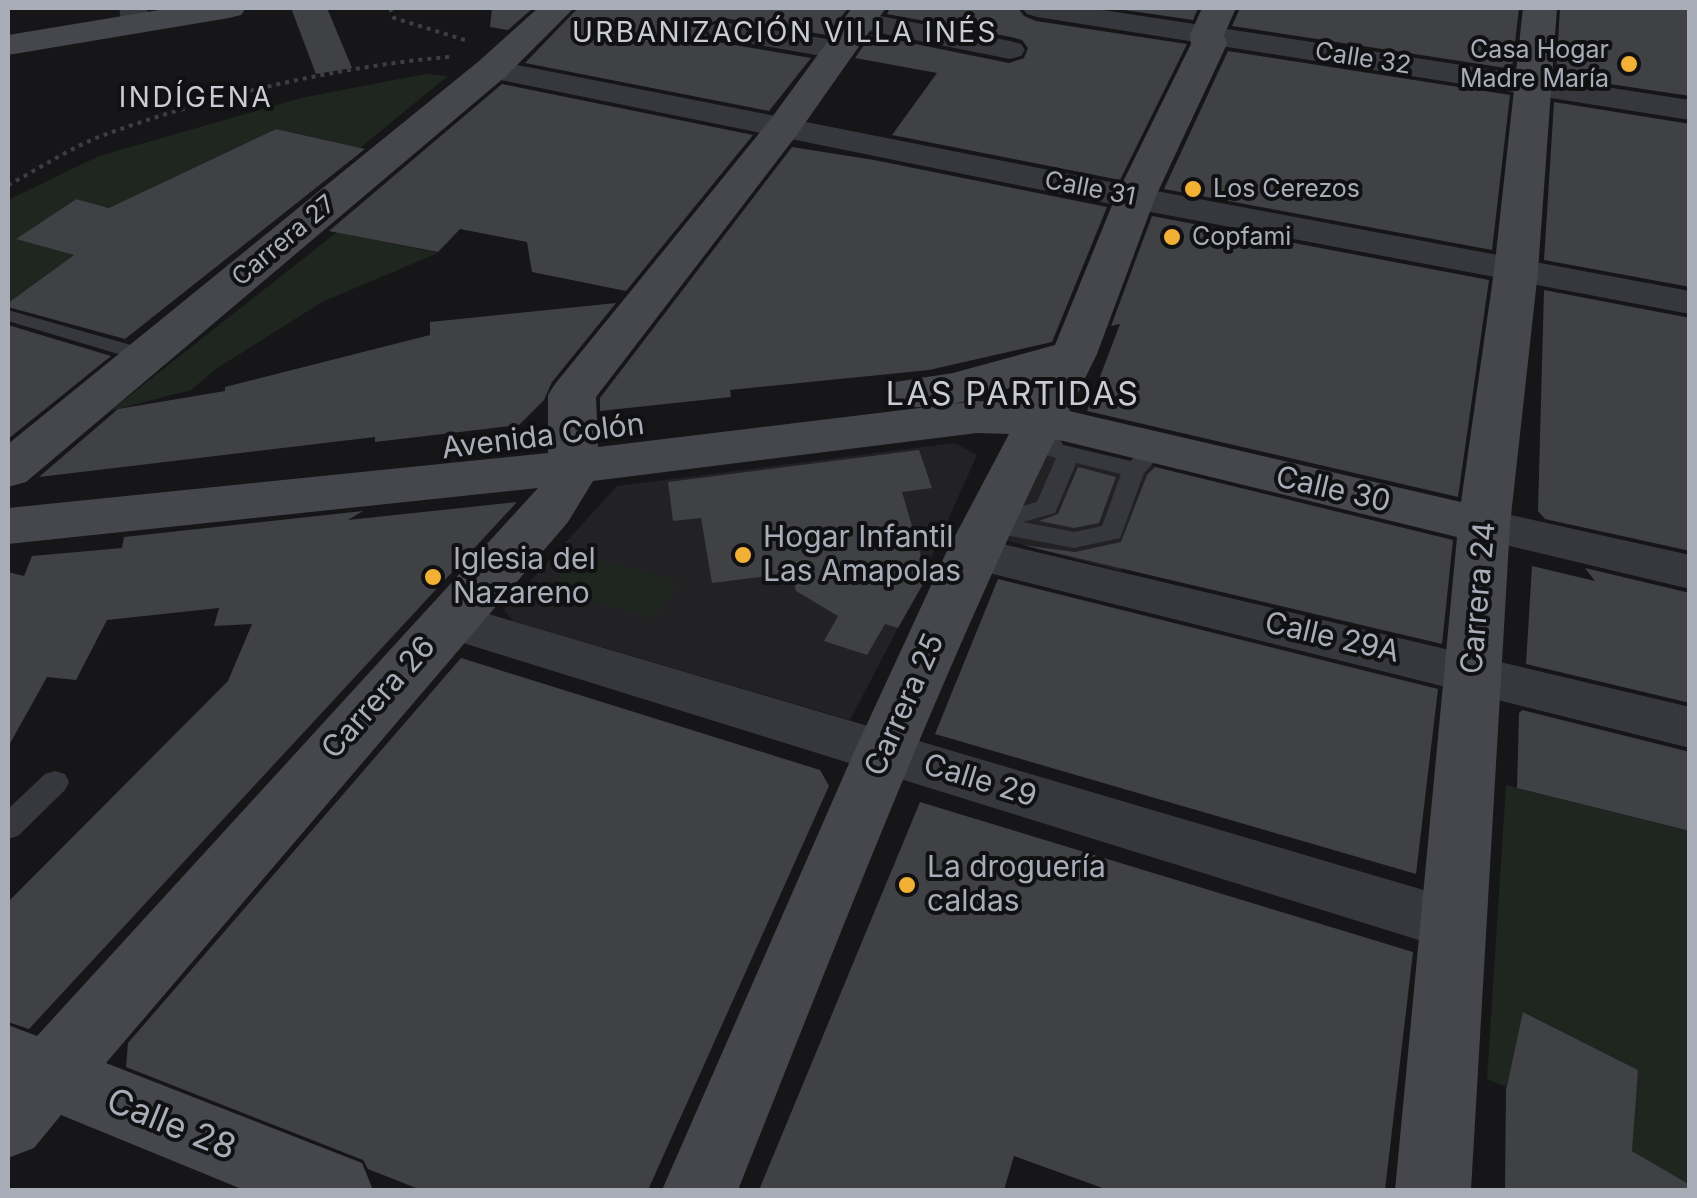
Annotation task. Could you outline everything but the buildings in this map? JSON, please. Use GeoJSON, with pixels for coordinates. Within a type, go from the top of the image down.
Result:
{"type":"FeatureCollection","features":[{"type":"Feature","properties":{"kind":"street"},"geometry":{"type":"LineString","coordinates":[[8,45],[134,16],[230,8]]}},
{"type":"Feature","properties":{"kind":"street","name":"Carrera 27"},"geometry":{"type":"LineString","coordinates":[[8,470],[498,63],[557,8]]}},
{"type":"Feature","properties":{"kind":"street","name":"Calle 32"},"geometry":{"type":"LineString","coordinates":[[1037,8],[1213,21],[1536,86],[1690,110]]}},
{"type":"Feature","properties":{"kind":"street","name":"Carrera 24"},"geometry":{"type":"LineString","coordinates":[[1433,1190],[1484,525],[1536,86],[1540,8]]}},
{"type":"Feature","properties":{"kind":"street","name":"Carrera 25"},"geometry":{"type":"LineString","coordinates":[[700,1190],[884,752],[980,538],[1054,437],[1074,354],[1135,198],[1210,44],[1213,21]]}},
{"type":"Feature","properties":{"kind":"street"},"geometry":{"type":"LineString","coordinates":[[723,31],[856,26],[1010,50]]}},
{"type":"Feature","properties":{"kind":"street","name":"Carrera 26"},"geometry":{"type":"LineString","coordinates":[[20,1085],[550,509],[565,488],[572,450],[572,394],[783,128],[856,26]]}},
{"type":"Feature","properties":{"kind":"street","name":"Calle 31"},"geometry":{"type":"LineString","coordinates":[[498,63],[783,128],[1690,302]]}},
{"type":"Feature","properties":{"kind":"street","name":"Avenida Colón"},"geometry":{"type":"LineString","coordinates":[[8,526],[572,450],[954,388],[1074,354]]}},
{"type":"Feature","properties":{"kind":"street","name":"Avenida Colón"},"geometry":{"type":"LineString","coordinates":[[8,495],[976,417]]}},
{"type":"Feature","properties":{"kind":"street","name":"Calle 30"},"geometry":{"type":"LineString","coordinates":[[976,417],[1145,460],[1484,525],[1690,572]]}},
{"type":"Feature","properties":{"kind":"street","name":"Calle 29A"},"geometry":{"type":"LineString","coordinates":[[980,538],[1690,728]]}},
{"type":"Feature","properties":{"kind":"street","name":"Calle 29"},"geometry":{"type":"LineString","coordinates":[[448,620],[1454,925]]}},
{"type":"Feature","properties":{"kind":"street","name":"Calle 28"},"geometry":{"type":"LineString","coordinates":[[20,1085],[335,1190]]}},
{"type":"Feature","properties":{"kind":"lane"},"geometry":{"type":"LineString","coordinates":[[10,315],[145,356]]}},
{"type":"Feature","properties":{"kind":"lane"},"geometry":{"type":"LineString","coordinates":[[980,538],[1074,540],[1112,532],[1145,460]]}},
{"type":"Feature","properties":{"kind":"lane"},"geometry":{"type":"LineString","coordinates":[[8,827],[55,782]]}},
{"type":"Feature","properties":{"kind":"path"},"geometry":{"type":"LineString","coordinates":[[390,8],[394,18],[498,63]]}},
{"type":"Feature","properties":{"kind":"path"},"geometry":{"type":"LineString","coordinates":[[8,185],[100,136],[214,100],[402,61],[446,56],[498,63]]}},
{"type":"Feature","properties":{"kind":"shaded area"},"geometry":{"type":"Polygon","coordinates":[[[425,74],[448,76],[360,148],[276,129],[147,190],[118,210],[75,199],[17,239],[74,255],[8,303],[8,200],[99,156],[301,98],[425,74]]]}},
{"type":"Feature","properties":{"kind":"shaded area"},"geometry":{"type":"Polygon","coordinates":[[[337,232],[438,253],[322,302],[216,369],[191,390],[110,411],[337,232]]]}},
{"type":"Feature","properties":{"kind":"shaded area"},"geometry":{"type":"Polygon","coordinates":[[[1040,439],[1157,467],[1121,571],[997,538],[1040,439]]]}},
{"type":"Feature","properties":{"kind":"shaded area","name":"Hogar Infantil Las Amapolas"},"geometry":{"type":"Polygon","coordinates":[[[954,443],[977,455],[908,609],[850,720],[513,621],[504,610],[617,486],[954,443]]]}},
{"type":"Feature","properties":{"kind":"shaded area"},"geometry":{"type":"Polygon","coordinates":[[[576,552],[679,582],[654,619],[550,588],[576,552]]]}},
{"type":"Feature","properties":{"kind":"shaded area"},"geometry":{"type":"Polygon","coordinates":[[[1506,785],[1689,831],[1689,1187],[1630,1149],[1638,1070],[1524,1012],[1506,1087],[1487,1079],[1506,785]]]}},
{"type":"Feature","properties":{"kind":"place","name":"Casa Hogar Madre María"},"geometry":{"type":"Point","coordinates":[1629,64]}},
{"type":"Feature","properties":{"kind":"place","name":"Los Cerezos"},"geometry":{"type":"Point","coordinates":[1193,189]}},
{"type":"Feature","properties":{"kind":"place","name":"Copfami"},"geometry":{"type":"Point","coordinates":[1172,237]}},
{"type":"Feature","properties":{"kind":"place","name":"Hogar Infantil Las Amapolas"},"geometry":{"type":"Point","coordinates":[743,555]}},
{"type":"Feature","properties":{"kind":"place","name":"Iglesia del Nazareno"},"geometry":{"type":"Point","coordinates":[433,577]}},
{"type":"Feature","properties":{"kind":"place","name":"La droguería caldas"},"geometry":{"type":"Point","coordinates":[907,885]}},
{"type":"Feature","properties":{"kind":"district","name":"URBANIZACIÓN VILLA INÉS"},"geometry":{"type":"Point","coordinates":[785,34]}},
{"type":"Feature","properties":{"kind":"district","name":"INDÍGENA"},"geometry":{"type":"Point","coordinates":[196,99]}},
{"type":"Feature","properties":{"kind":"district","name":"LAS PARTIDAS"},"geometry":{"type":"Point","coordinates":[1013,395]}}]}
